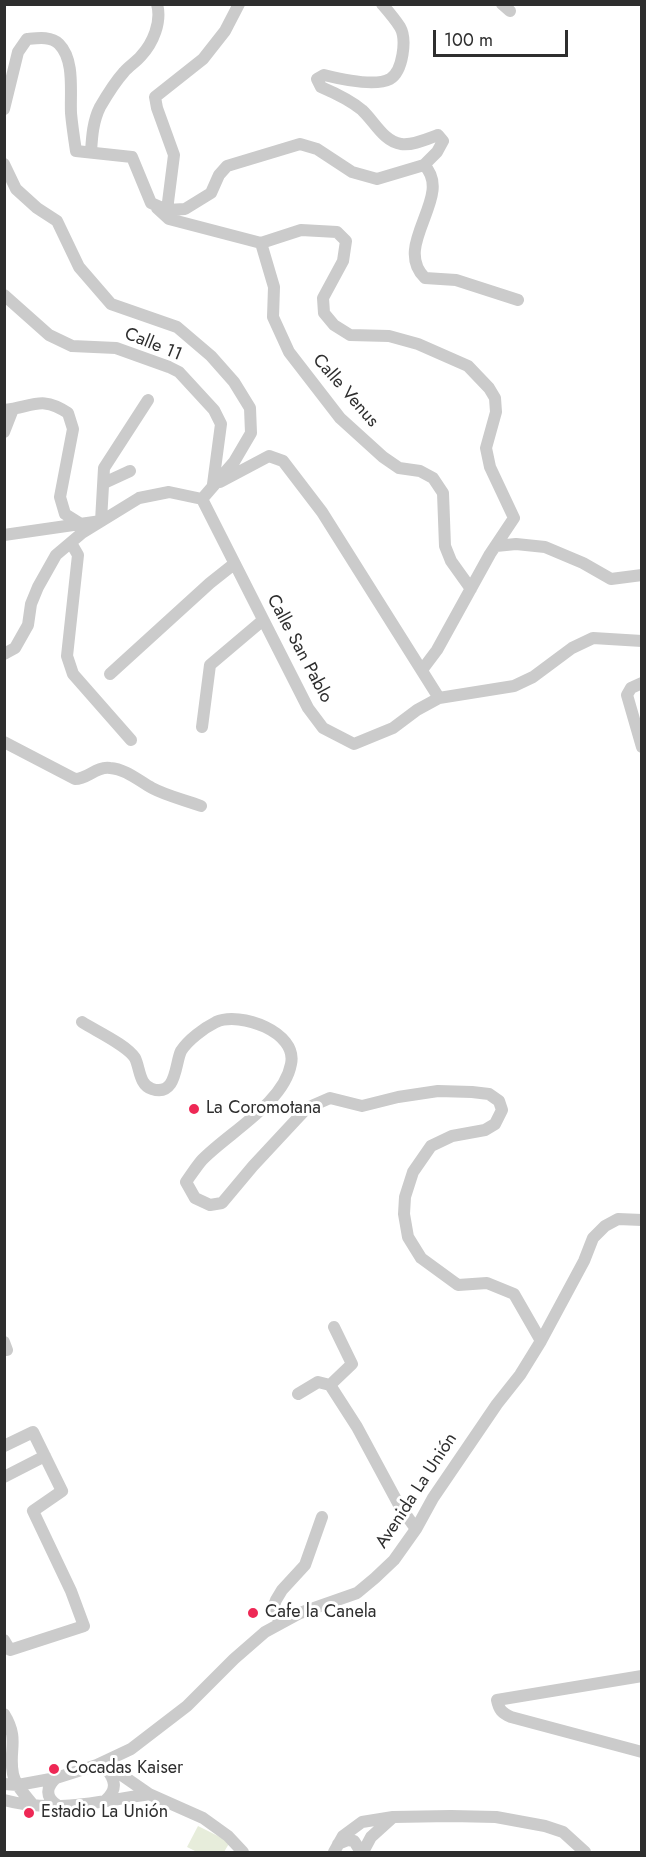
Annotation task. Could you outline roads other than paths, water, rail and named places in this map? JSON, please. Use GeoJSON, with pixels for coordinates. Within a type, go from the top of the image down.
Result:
{"type":"FeatureCollection","features":[{"type":"Feature","properties":{"kind":"street"},"geometry":{"type":"LineString","coordinates":[[91,152],[93,126],[100,108],[122,75],[151,42],[158,25],[157,4]]}},
{"type":"Feature","properties":{"kind":"street"},"geometry":{"type":"LineString","coordinates":[[167,210],[174,155],[155,97],[203,59],[225,31],[239,4]]}},
{"type":"Feature","properties":{"kind":"street"},"geometry":{"type":"LineString","coordinates":[[151,202],[167,210],[185,209],[211,193],[219,175],[227,166],[300,144],[317,149],[352,172],[377,179],[424,165],[437,152],[443,141],[438,135],[401,144],[387,138],[362,110],[334,92],[321,87],[317,79],[324,75],[368,82],[389,79],[400,67],[401,28],[382,4]]}},
{"type":"Feature","properties":{"kind":"street"},"geometry":{"type":"LineString","coordinates":[[5,101],[18,52],[27,39],[42,37],[58,42],[66,54],[76,151],[132,157],[151,202],[169,219],[261,243],[301,230],[337,232],[346,241],[343,261],[323,298],[324,313],[334,325],[350,335],[389,336],[418,344],[468,366],[489,388],[495,398],[496,412],[486,448],[490,467],[514,518],[422,670]]}},
{"type":"Feature","properties":{"kind":"street"},"geometry":{"type":"LineString","coordinates":[[4,164],[16,189],[37,208],[57,220],[79,267],[111,304],[177,327],[211,356],[234,382],[250,408],[250,433],[234,462],[202,499],[169,492],[139,498],[101,521],[56,555],[34,596],[28,625],[15,648],[4,654]]}},
{"type":"Feature","properties":{"kind":"street"},"geometry":{"type":"LineString","coordinates":[[424,165],[431,172],[434,187],[414,248],[417,271],[425,278],[456,280],[518,300]]}},
{"type":"Feature","properties":{"kind":"street","name":"Calle Venus"},"geometry":{"type":"LineString","coordinates":[[261,243],[274,287],[273,317],[289,352],[340,418],[382,457],[399,468],[420,471],[433,478],[442,493],[445,546],[451,561],[471,589]]}},
{"type":"Feature","properties":{"kind":"street","name":"Calle 11"},"geometry":{"type":"LineString","coordinates":[[4,295],[49,335],[72,346],[116,348],[179,372],[214,410],[221,424],[213,486]]}},
{"type":"Feature","properties":{"kind":"street"},"geometry":{"type":"LineString","coordinates":[[101,521],[104,468],[148,400]]}},
{"type":"Feature","properties":{"kind":"street"},"geometry":{"type":"LineString","coordinates":[[4,432],[9,410],[43,402],[56,405],[68,412],[72,429],[60,497],[65,514],[81,524]]}},
{"type":"Feature","properties":{"kind":"street"},"geometry":{"type":"LineString","coordinates":[[213,486],[269,456],[283,461],[322,512],[439,698]]}},
{"type":"Feature","properties":{"kind":"street"},"geometry":{"type":"LineString","coordinates":[[104,483],[130,471]]}},
{"type":"Feature","properties":{"kind":"street","name":"Calle San Pablo"},"geometry":{"type":"LineString","coordinates":[[202,499],[308,708],[322,728],[354,744],[393,728],[417,710],[439,698],[514,686],[533,677],[572,648],[593,638],[642,641]]}},
{"type":"Feature","properties":{"kind":"street"},"geometry":{"type":"LineString","coordinates":[[4,535],[101,521]]}},
{"type":"Feature","properties":{"kind":"street"},"geometry":{"type":"LineString","coordinates":[[71,543],[78,555],[67,656],[73,674],[131,740]]}},
{"type":"Feature","properties":{"kind":"street"},"geometry":{"type":"LineString","coordinates":[[496,546],[516,544],[545,547],[583,562],[611,579],[642,575]]}},
{"type":"Feature","properties":{"kind":"street"},"geometry":{"type":"LineString","coordinates":[[110,674],[234,564]]}},
{"type":"Feature","properties":{"kind":"street"},"geometry":{"type":"LineString","coordinates":[[202,727],[210,665],[262,621]]}},
{"type":"Feature","properties":{"kind":"street"},"geometry":{"type":"LineString","coordinates":[[642,683],[631,688],[627,695],[642,747]]}},
{"type":"Feature","properties":{"kind":"street"},"geometry":{"type":"LineString","coordinates":[[4,742],[75,779],[82,779],[97,769],[110,768],[125,772],[154,789],[201,806]]}},
{"type":"Feature","properties":{"kind":"street"},"geometry":{"type":"LineString","coordinates":[[82,1022],[124,1047],[134,1057],[144,1084],[153,1090],[164,1089],[174,1079],[180,1053],[192,1039],[216,1022],[232,1017],[256,1023],[276,1032],[287,1044],[292,1062],[286,1080],[247,1124],[202,1160],[186,1182],[195,1198],[210,1205],[222,1203],[307,1108],[330,1098],[362,1106],[398,1097],[438,1091],[489,1094],[499,1101],[502,1110],[495,1124],[485,1130],[452,1136],[431,1146],[413,1173],[405,1197],[404,1214],[408,1237],[421,1258],[458,1285],[487,1283],[514,1294],[541,1341]]}},
{"type":"Feature","properties":{"kind":"street","name":"Avenida La Unión"},"geometry":{"type":"LineString","coordinates":[[4,1784],[18,1785],[56,1778],[101,1766],[131,1749],[187,1706],[265,1632],[300,1613],[357,1593],[394,1560],[497,1404],[520,1375],[584,1261],[593,1238],[605,1226],[618,1219],[642,1220]]}},
{"type":"Feature","properties":{"kind":"street"},"geometry":{"type":"LineString","coordinates":[[330,1386],[352,1364],[334,1327]]}},
{"type":"Feature","properties":{"kind":"street"},"geometry":{"type":"LineString","coordinates":[[298,1394],[318,1382],[330,1386],[357,1427],[399,1505],[416,1529]]}},
{"type":"Feature","properties":{"kind":"street"},"geometry":{"type":"LineString","coordinates":[[4,1446],[33,1432],[62,1491],[33,1511],[71,1590],[84,1626],[10,1650],[4,1640]]}},
{"type":"Feature","properties":{"kind":"street"},"geometry":{"type":"LineString","coordinates":[[4,1477],[45,1456]]}},
{"type":"Feature","properties":{"kind":"street"},"geometry":{"type":"LineString","coordinates":[[280,1622],[273,1608],[276,1599],[305,1565],[322,1517]]}},
{"type":"Feature","properties":{"kind":"street"},"geometry":{"type":"LineString","coordinates":[[642,1676],[497,1700],[498,1707],[511,1717],[642,1752]]}},
{"type":"Feature","properties":{"kind":"street"},"geometry":{"type":"LineString","coordinates":[[4,1714],[12,1732],[13,1774],[33,1805]]}},
{"type":"Feature","properties":{"kind":"street"},"geometry":{"type":"LineString","coordinates":[[126,1777],[131,1749]]}},
{"type":"Feature","properties":{"kind":"street"},"geometry":{"type":"LineString","coordinates":[[101,1766],[126,1777],[149,1794],[203,1818],[228,1836],[243,1852]]}},
{"type":"Feature","properties":{"kind":"street"},"geometry":{"type":"LineString","coordinates":[[101,1766],[114,1780],[115,1786],[112,1795],[106,1800]]}},
{"type":"Feature","properties":{"kind":"street"},"geometry":{"type":"LineString","coordinates":[[56,1778],[48,1786],[48,1792],[52,1802],[57,1805]]}},
{"type":"Feature","properties":{"kind":"street"},"geometry":{"type":"LineString","coordinates":[[4,1800],[33,1805],[57,1805],[149,1794]]}},
{"type":"Feature","properties":{"kind":"street"},"geometry":{"type":"LineString","coordinates":[[336,1848],[348,1840],[354,1841],[362,1852],[371,1837],[393,1817]]}},
{"type":"Feature","properties":{"kind":"street"},"geometry":{"type":"LineString","coordinates":[[336,1848],[343,1836],[362,1822],[393,1817],[496,1817],[563,1832],[585,1852]]}},
{"type":"Feature","properties":{"kind":"place","name":"La Coromotana"},"geometry":{"type":"Point","coordinates":[194,1109]}},
{"type":"Feature","properties":{"kind":"place","name":"Cafe la Canela"},"geometry":{"type":"Point","coordinates":[253,1613]}},
{"type":"Feature","properties":{"kind":"place","name":"Cocadas Kaiser"},"geometry":{"type":"Point","coordinates":[54,1769]}},
{"type":"Feature","properties":{"kind":"place","name":"Estadio La Unión"},"geometry":{"type":"Point","coordinates":[29,1813]}}]}
